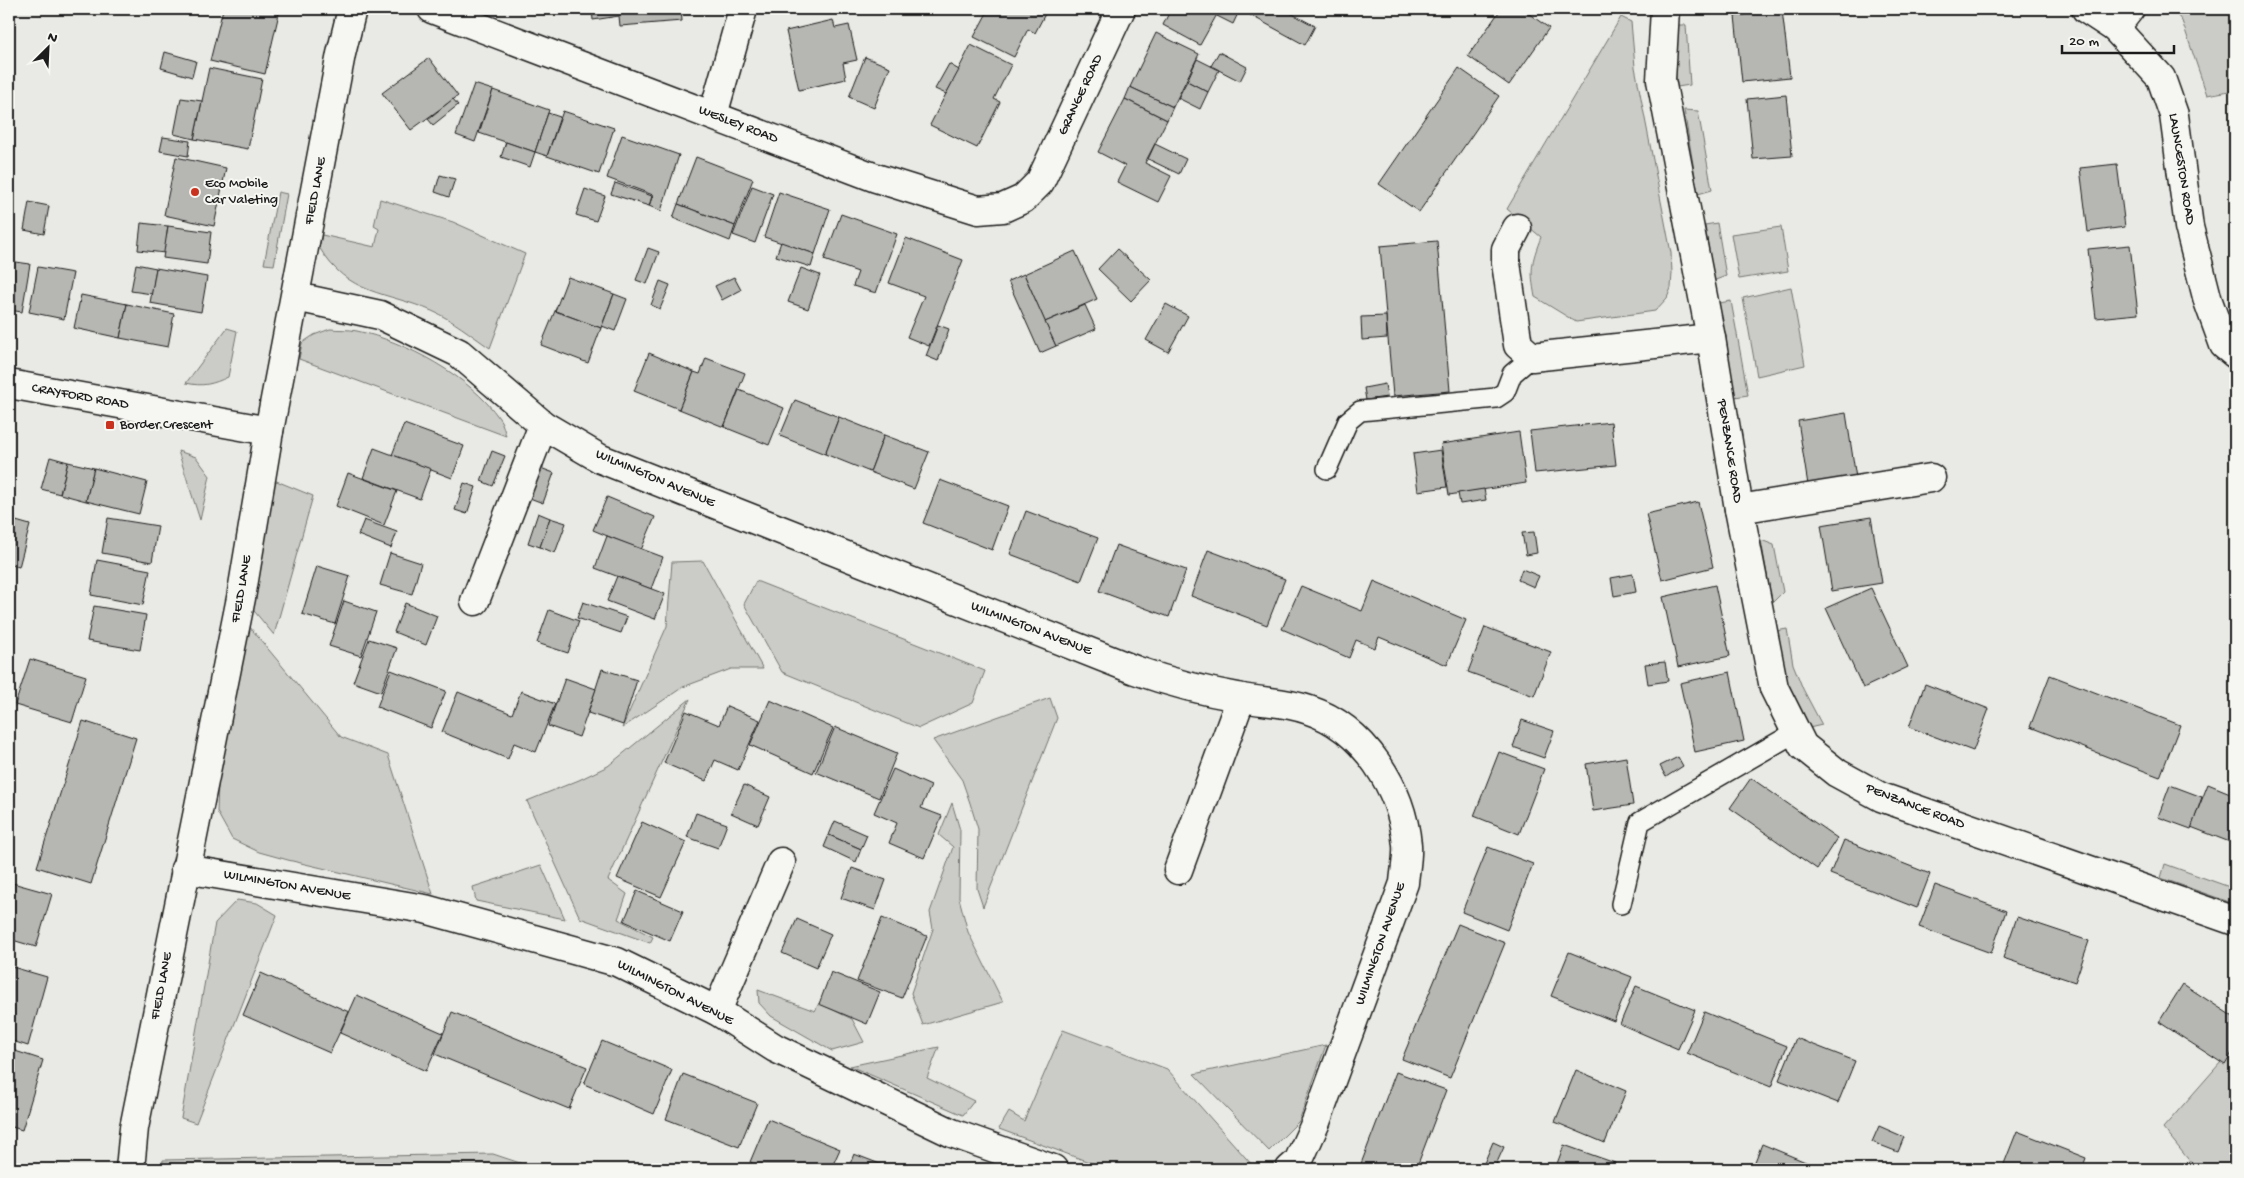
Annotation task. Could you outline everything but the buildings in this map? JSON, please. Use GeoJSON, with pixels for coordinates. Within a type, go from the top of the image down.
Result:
{"type":"FeatureCollection","features":[{"type":"Feature","properties":{"kind":"street","name":"FIELD LANE"},"geometry":{"type":"LineString","coordinates":[[130,1169],[134,1128],[241,598],[269,431],[339,64],[352,9]]}},
{"type":"Feature","properties":{"kind":"street","name":"WESLEY ROAD"},"geometry":{"type":"LineString","coordinates":[[432,9],[876,178],[978,210],[1003,208],[1023,199],[1040,182]]}},
{"type":"Feature","properties":{"kind":"street"},"geometry":{"type":"LineString","coordinates":[[713,115],[744,9]]}},
{"type":"Feature","properties":{"kind":"street","name":"GRANGE ROAD"},"geometry":{"type":"LineString","coordinates":[[1040,182],[1121,9]]}},
{"type":"Feature","properties":{"kind":"street","name":"PENZANCE ROAD"},"geometry":{"type":"LineString","coordinates":[[1665,9],[1661,80],[1711,338],[1739,509],[1774,688],[1803,746],[1836,773],[1882,797],[2235,921]]}},
{"type":"Feature","properties":{"kind":"street","name":"LAUNCESTON ROAD"},"geometry":{"type":"LineString","coordinates":[[2086,9],[2122,19],[2161,78],[2174,114],[2189,227],[2208,301],[2224,345],[2235,354]]}},
{"type":"Feature","properties":{"kind":"street"},"geometry":{"type":"LineString","coordinates":[[1517,228],[1506,248],[1506,263],[1518,345],[1532,357],[1711,338]]}},
{"type":"Feature","properties":{"kind":"street","name":"WILMINGTON AVENUE"},"geometry":{"type":"LineString","coordinates":[[296,297],[380,315],[459,353],[543,425],[602,459],[1135,670],[1173,683],[1241,698],[1283,702],[1312,710],[1337,723],[1360,743],[1367,750],[1386,779],[1400,809],[1407,845],[1404,883],[1316,1122],[1298,1162],[1290,1169]]}},
{"type":"Feature","properties":{"kind":"street","name":"CRAYFORD ROAD"},"geometry":{"type":"LineString","coordinates":[[9,384],[269,431]]}},
{"type":"Feature","properties":{"kind":"street"},"geometry":{"type":"LineString","coordinates":[[476,601],[543,425]]}},
{"type":"Feature","properties":{"kind":"street"},"geometry":{"type":"LineString","coordinates":[[1739,509],[1931,478]]}},
{"type":"Feature","properties":{"kind":"street"},"geometry":{"type":"LineString","coordinates":[[1178,870],[1241,698]]}},
{"type":"Feature","properties":{"kind":"street"},"geometry":{"type":"LineString","coordinates":[[717,1011],[781,862]]}},
{"type":"Feature","properties":{"kind":"street","name":"WILMINGTON AVENUE"},"geometry":{"type":"LineString","coordinates":[[186,869],[425,909],[616,962],[717,1011],[775,1048],[952,1133],[1053,1169]]}},
{"type":"Feature","properties":{"kind":"lane"},"geometry":{"type":"LineString","coordinates":[[1328,469],[1348,422],[1360,411],[1496,398],[1505,392],[1512,374],[1532,357]]}},
{"type":"Feature","properties":{"kind":"lane"},"geometry":{"type":"LineString","coordinates":[[1620,904],[1640,822],[1796,732]]}},
{"type":"Feature","properties":{"kind":"shaded area"},"geometry":{"type":"Polygon","coordinates":[[[2172,9],[2235,9],[2235,90],[2207,95],[2182,21],[2172,9]]]}},
{"type":"Feature","properties":{"kind":"shaded area"},"geometry":{"type":"Polygon","coordinates":[[[1621,17],[1631,22],[1635,67],[1671,253],[1671,288],[1667,298],[1655,311],[1576,322],[1535,297],[1532,267],[1541,237],[1507,209],[1621,17]]]}},
{"type":"Feature","properties":{"kind":"shaded area"},"geometry":{"type":"Polygon","coordinates":[[[1675,25],[1686,25],[1690,85],[1677,87],[1674,56],[1675,25]]]}},
{"type":"Feature","properties":{"kind":"shaded area"},"geometry":{"type":"Polygon","coordinates":[[[1684,110],[1698,111],[1712,190],[1698,194],[1684,110]]]}},
{"type":"Feature","properties":{"kind":"shaded area"},"geometry":{"type":"Polygon","coordinates":[[[278,192],[287,194],[274,265],[264,264],[278,192]]]}},
{"type":"Feature","properties":{"kind":"shaded area"},"geometry":{"type":"Polygon","coordinates":[[[380,199],[453,222],[525,254],[490,348],[455,323],[432,311],[355,284],[330,263],[319,247],[322,235],[375,247],[379,229],[374,226],[380,199]]]}},
{"type":"Feature","properties":{"kind":"shaded area"},"geometry":{"type":"Polygon","coordinates":[[[1717,223],[1726,276],[1713,281],[1705,225],[1717,223]]]}},
{"type":"Feature","properties":{"kind":"shaded area"},"geometry":{"type":"Polygon","coordinates":[[[1781,227],[1788,271],[1739,279],[1731,234],[1781,227]]]}},
{"type":"Feature","properties":{"kind":"shaded area"},"geometry":{"type":"Polygon","coordinates":[[[1791,287],[1805,365],[1757,376],[1743,298],[1791,287]]]}},
{"type":"Feature","properties":{"kind":"shaded area"},"geometry":{"type":"Polygon","coordinates":[[[1731,301],[1748,395],[1735,397],[1719,303],[1731,301]]]}},
{"type":"Feature","properties":{"kind":"shaded area"},"geometry":{"type":"Polygon","coordinates":[[[227,328],[237,331],[228,377],[208,384],[186,383],[227,328]]]}},
{"type":"Feature","properties":{"kind":"shaded area"},"geometry":{"type":"Polygon","coordinates":[[[330,329],[354,330],[376,336],[416,352],[436,363],[472,389],[487,403],[500,420],[506,436],[299,359],[302,343],[314,335],[330,329]]]}},
{"type":"Feature","properties":{"kind":"shaded area"},"geometry":{"type":"Polygon","coordinates":[[[178,451],[196,457],[210,476],[200,520],[178,451]]]}},
{"type":"Feature","properties":{"kind":"shaded area"},"geometry":{"type":"Polygon","coordinates":[[[274,480],[313,496],[274,635],[250,606],[274,480]]]}},
{"type":"Feature","properties":{"kind":"shaded area"},"geometry":{"type":"Polygon","coordinates":[[[1761,540],[1774,545],[1783,592],[1772,603],[1761,540]]]}},
{"type":"Feature","properties":{"kind":"shaded area"},"geometry":{"type":"Polygon","coordinates":[[[703,561],[763,669],[731,669],[683,687],[622,728],[667,626],[672,562],[703,561]]]}},
{"type":"Feature","properties":{"kind":"shaded area"},"geometry":{"type":"Polygon","coordinates":[[[756,581],[985,671],[973,703],[919,728],[782,672],[744,604],[756,581]]]}},
{"type":"Feature","properties":{"kind":"shaded area"},"geometry":{"type":"Polygon","coordinates":[[[249,626],[341,737],[388,755],[433,894],[288,860],[259,852],[232,839],[217,812],[218,783],[249,626]]]}},
{"type":"Feature","properties":{"kind":"shaded area"},"geometry":{"type":"Polygon","coordinates":[[[1787,629],[1793,664],[1803,689],[1822,725],[1809,728],[1785,681],[1776,631],[1787,629]]]}},
{"type":"Feature","properties":{"kind":"shaded area"},"geometry":{"type":"Polygon","coordinates":[[[1050,698],[1057,718],[983,907],[977,889],[978,829],[962,780],[933,740],[1050,698]]]}},
{"type":"Feature","properties":{"kind":"shaded area"},"geometry":{"type":"Polygon","coordinates":[[[690,699],[608,880],[627,894],[618,919],[653,937],[650,943],[580,918],[527,801],[608,766],[690,699]]]}},
{"type":"Feature","properties":{"kind":"shaded area"},"geometry":{"type":"Polygon","coordinates":[[[952,803],[960,830],[959,898],[968,932],[1003,1002],[923,1025],[911,993],[933,929],[930,912],[953,847],[939,835],[952,803]]]}},
{"type":"Feature","properties":{"kind":"shaded area"},"geometry":{"type":"Polygon","coordinates":[[[2165,864],[2235,889],[2235,904],[2161,878],[2165,864]]]}},
{"type":"Feature","properties":{"kind":"shaded area"},"geometry":{"type":"Polygon","coordinates":[[[541,865],[565,919],[476,901],[473,887],[541,865]]]}},
{"type":"Feature","properties":{"kind":"shaded area"},"geometry":{"type":"Polygon","coordinates":[[[237,900],[257,903],[277,915],[196,1123],[181,1118],[215,923],[237,900]]]}},
{"type":"Feature","properties":{"kind":"shaded area"},"geometry":{"type":"Polygon","coordinates":[[[758,990],[815,1011],[819,1003],[852,1019],[864,1042],[832,1051],[771,1016],[759,1003],[758,990]]]}},
{"type":"Feature","properties":{"kind":"shaded area"},"geometry":{"type":"Polygon","coordinates":[[[1063,1030],[1167,1069],[1253,1166],[1246,1169],[1108,1169],[999,1129],[1009,1112],[1024,1121],[1063,1030]]]}},
{"type":"Feature","properties":{"kind":"shaded area"},"geometry":{"type":"Polygon","coordinates":[[[1326,1045],[1299,1121],[1269,1151],[1194,1074],[1326,1045]]]}},
{"type":"Feature","properties":{"kind":"shaded area"},"geometry":{"type":"Polygon","coordinates":[[[939,1047],[927,1078],[974,1101],[963,1115],[850,1066],[939,1047]]]}},
{"type":"Feature","properties":{"kind":"shaded area"},"geometry":{"type":"Polygon","coordinates":[[[2235,1050],[2235,1169],[2196,1169],[2163,1128],[2221,1062],[2235,1050]]]}},
{"type":"Feature","properties":{"kind":"shaded area"},"geometry":{"type":"Polygon","coordinates":[[[493,1154],[538,1169],[162,1169],[163,1160],[493,1154]]]}},
{"type":"Feature","properties":{"kind":"place","name":"Eco MObile Car Valeting"},"geometry":{"type":"Point","coordinates":[195,192]}},
{"type":"Feature","properties":{"kind":"place","name":"Border Crescent"},"geometry":{"type":"Point","coordinates":[110,425]}}]}
